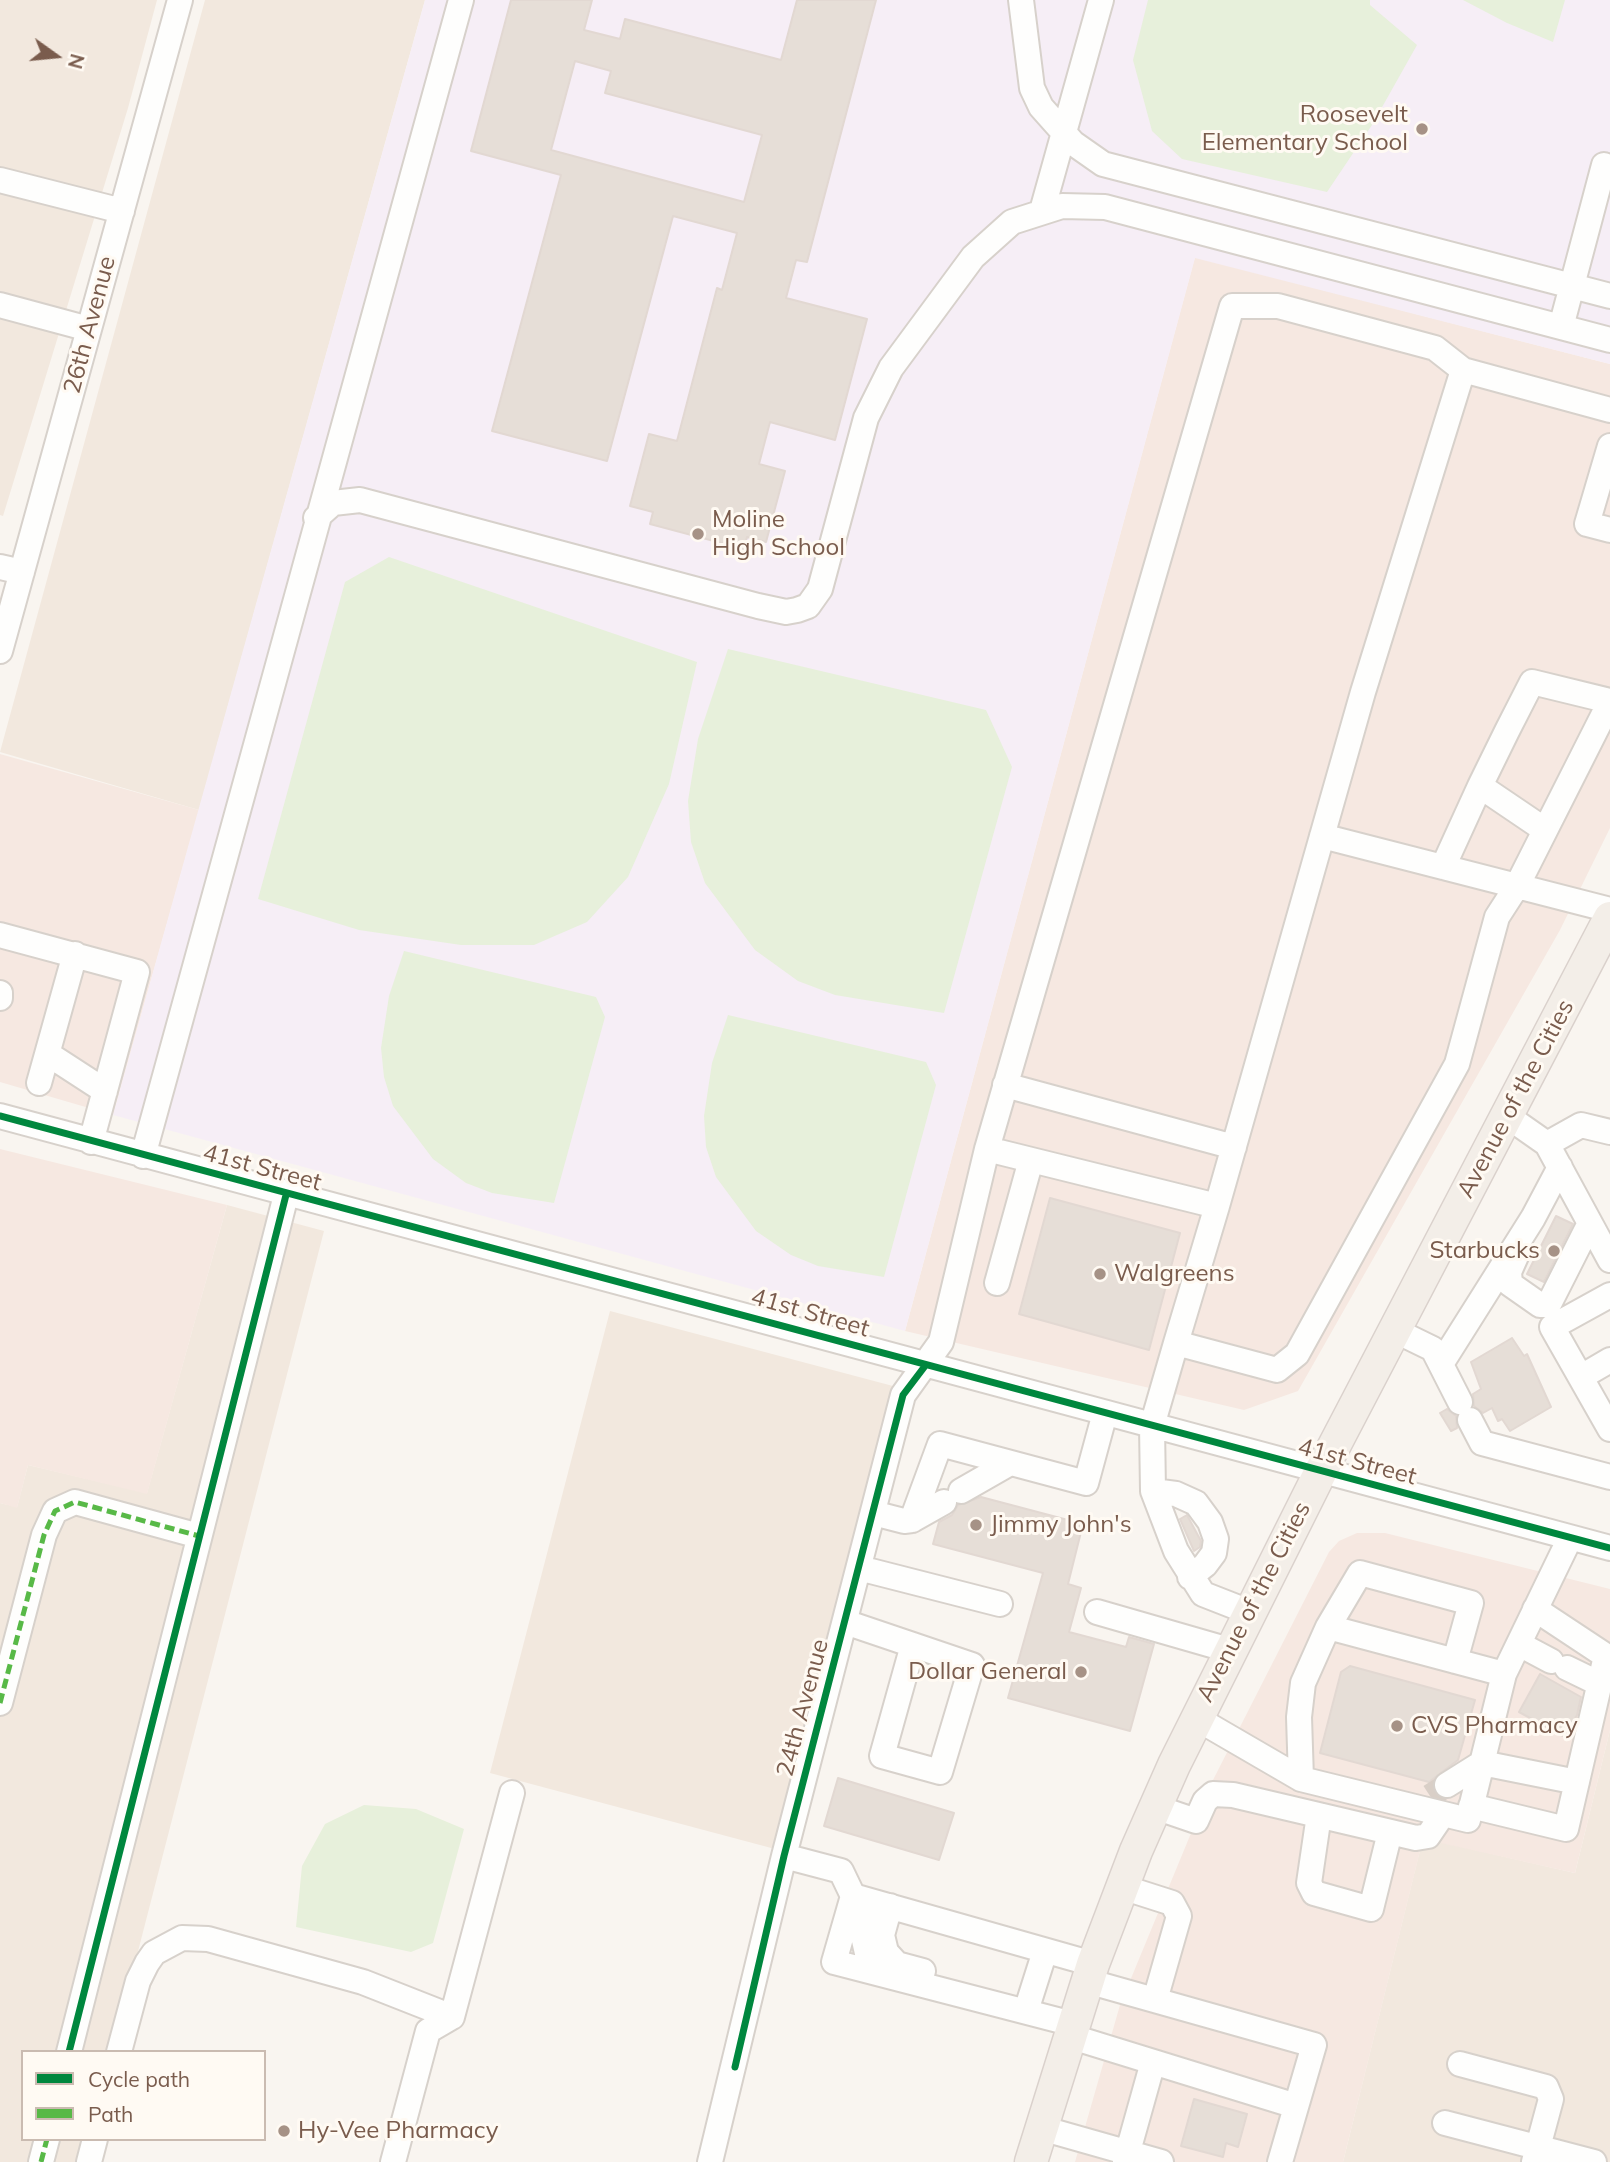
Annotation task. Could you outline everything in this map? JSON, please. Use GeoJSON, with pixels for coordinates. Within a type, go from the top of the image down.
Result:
{"type":"FeatureCollection","features":[{"type":"Feature","properties":{"kind":"main road","name":"Avenue of the Cities"},"geometry":{"type":"LineString","coordinates":[[1031,2162],[1090,1973],[1155,1807],[1196,1718],[1320,1472],[1610,918]]}},
{"type":"Feature","properties":{"kind":"street","name":"26th Avenue"},"geometry":{"type":"LineString","coordinates":[[0,651],[11,570],[89,329],[180,0]]}},
{"type":"Feature","properties":{"kind":"street"},"geometry":{"type":"LineString","coordinates":[[143,1156],[336,445],[461,0]]}},
{"type":"Feature","properties":{"kind":"street"},"geometry":{"type":"LineString","coordinates":[[1021,0],[1032,88],[1041,107],[1086,155],[1122,170],[1610,296]]}},
{"type":"Feature","properties":{"kind":"street"},"geometry":{"type":"LineString","coordinates":[[1042,211],[1101,0]]}},
{"type":"Feature","properties":{"kind":"street"},"geometry":{"type":"LineString","coordinates":[[1561,327],[1604,165]]}},
{"type":"Feature","properties":{"kind":"street"},"geometry":{"type":"LineString","coordinates":[[0,180],[122,211]]}},
{"type":"Feature","properties":{"kind":"street"},"geometry":{"type":"LineString","coordinates":[[316,518],[333,503],[360,500],[758,606],[786,612],[808,606],[820,590],[870,405],[891,368],[973,257],[1012,222],[1042,211],[1080,205],[1105,207],[1610,340]]}},
{"type":"Feature","properties":{"kind":"street"},"geometry":{"type":"LineString","coordinates":[[0,305],[89,329]]}},
{"type":"Feature","properties":{"kind":"street","name":"24th Avenue"},"geometry":{"type":"LineString","coordinates":[[710,2162],[784,1856],[904,1395],[941,1342],[987,1149],[1231,306],[1278,306],[1435,348],[1463,370]]}},
{"type":"Feature","properties":{"kind":"street"},"geometry":{"type":"LineString","coordinates":[[1249,1612],[1203,1594],[1190,1577],[1163,1520],[1153,1491],[1152,1426],[1395,583],[1463,370],[1610,410]]}},
{"type":"Feature","properties":{"kind":"street"},"geometry":{"type":"LineString","coordinates":[[336,445],[341,481],[360,500]]}},
{"type":"Feature","properties":{"kind":"street"},"geometry":{"type":"LineString","coordinates":[[1610,446],[1587,524],[1610,530]]}},
{"type":"Feature","properties":{"kind":"street"},"geometry":{"type":"LineString","coordinates":[[1176,1343],[1277,1370],[1297,1354],[1457,1064],[1496,918],[1517,886],[1610,702],[1532,681],[1443,867]]}},
{"type":"Feature","properties":{"kind":"street"},"geometry":{"type":"LineString","coordinates":[[1480,786],[1545,830]]}},
{"type":"Feature","properties":{"kind":"street"},"geometry":{"type":"LineString","coordinates":[[1322,836],[1610,910]]}},
{"type":"Feature","properties":{"kind":"street"},"geometry":{"type":"LineString","coordinates":[[0,935],[137,972],[91,1142]]}},
{"type":"Feature","properties":{"kind":"street"},"geometry":{"type":"LineString","coordinates":[[39,1083],[75,954]]}},
{"type":"Feature","properties":{"kind":"street"},"geometry":{"type":"LineString","coordinates":[[48,1054],[105,1091]]}},
{"type":"Feature","properties":{"kind":"street"},"geometry":{"type":"LineString","coordinates":[[1005,1085],[1234,1147]]}},
{"type":"Feature","properties":{"kind":"street","name":"41st Street"},"geometry":{"type":"LineString","coordinates":[[0,1116],[286,1195],[720,1308],[925,1366],[1610,1548]]}},
{"type":"Feature","properties":{"kind":"street"},"geometry":{"type":"LineString","coordinates":[[1507,1116],[1547,1144],[1610,1261]]}},
{"type":"Feature","properties":{"kind":"street"},"geometry":{"type":"LineString","coordinates":[[1547,1144],[1581,1125],[1610,1132]]}},
{"type":"Feature","properties":{"kind":"street"},"geometry":{"type":"LineString","coordinates":[[987,1149],[1217,1206]]}},
{"type":"Feature","properties":{"kind":"street"},"geometry":{"type":"LineString","coordinates":[[997,1283],[1031,1160]]}},
{"type":"Feature","properties":{"kind":"street"},"geometry":{"type":"LineString","coordinates":[[1560,1167],[1509,1272],[1510,1284],[1540,1305],[1550,1302],[1589,1225]]}},
{"type":"Feature","properties":{"kind":"street"},"geometry":{"type":"LineString","coordinates":[[70,2050],[286,1195]]}},
{"type":"Feature","properties":{"kind":"street"},"geometry":{"type":"LineString","coordinates":[[1441,1364],[1533,1218]]}},
{"type":"Feature","properties":{"kind":"street"},"geometry":{"type":"LineString","coordinates":[[1609,1426],[1552,1327],[1610,1295]]}},
{"type":"Feature","properties":{"kind":"street"},"geometry":{"type":"LineString","coordinates":[[1394,1330],[1433,1349],[1482,1443],[1610,1477]]}},
{"type":"Feature","properties":{"kind":"street"},"geometry":{"type":"LineString","coordinates":[[1581,1377],[1610,1360]]}},
{"type":"Feature","properties":{"kind":"street"},"geometry":{"type":"LineString","coordinates":[[912,1520],[940,1444],[1086,1483],[1105,1413]]}},
{"type":"Feature","properties":{"kind":"street"},"geometry":{"type":"LineString","coordinates":[[873,1513],[904,1521],[912,1520],[1010,1463]]}},
{"type":"Feature","properties":{"kind":"street"},"geometry":{"type":"LineString","coordinates":[[1153,1491],[1176,1494],[1196,1503],[1210,1522],[1216,1539],[1213,1553],[1205,1565],[1190,1577]]}},
{"type":"Feature","properties":{"kind":"street"},"geometry":{"type":"LineString","coordinates":[[0,1703],[44,1535],[55,1511],[75,1502],[199,1536]]}},
{"type":"Feature","properties":{"kind":"street"},"geometry":{"type":"LineString","coordinates":[[1196,1718],[1301,1779],[1433,1800],[1468,1820],[1504,1674],[1570,1538]]}},
{"type":"Feature","properties":{"kind":"street"},"geometry":{"type":"LineString","coordinates":[[859,1568],[1000,1604]]}},
{"type":"Feature","properties":{"kind":"street"},"geometry":{"type":"LineString","coordinates":[[1301,1779],[1299,1717],[1303,1683],[1328,1627],[1360,1573],[1471,1603],[1455,1661]]}},
{"type":"Feature","properties":{"kind":"street"},"geometry":{"type":"LineString","coordinates":[[1471,1806],[1566,1829],[1606,1656],[1535,1609]]}},
{"type":"Feature","properties":{"kind":"street"},"geometry":{"type":"LineString","coordinates":[[1097,1612],[1229,1650]]}},
{"type":"Feature","properties":{"kind":"street"},"geometry":{"type":"LineString","coordinates":[[845,1622],[913,1645],[972,1665],[940,1772],[882,1756],[913,1645]]}},
{"type":"Feature","properties":{"kind":"street"},"geometry":{"type":"LineString","coordinates":[[1328,1627],[1504,1674]]}},
{"type":"Feature","properties":{"kind":"street"},"geometry":{"type":"LineString","coordinates":[[1519,1644],[1600,1684]]}},
{"type":"Feature","properties":{"kind":"street"},"geometry":{"type":"LineString","coordinates":[[1155,1807],[1196,1821],[1205,1801],[1213,1794],[1233,1795],[1416,1838],[1428,1836],[1433,1800],[1482,1763],[1577,1782]]}},
{"type":"Feature","properties":{"kind":"street"},"geometry":{"type":"LineString","coordinates":[[393,2162],[428,2031],[452,2017],[512,1793]]}},
{"type":"Feature","properties":{"kind":"street"},"geometry":{"type":"LineString","coordinates":[[1319,1815],[1309,1883],[1314,1893],[1371,1909],[1390,1832]]}},
{"type":"Feature","properties":{"kind":"street"},"geometry":{"type":"LineString","coordinates":[[784,1856],[841,1871],[872,1901],[1045,1951],[1155,2000],[1314,2045],[1280,2162]]}},
{"type":"Feature","properties":{"kind":"street"},"geometry":{"type":"LineString","coordinates":[[1122,1888],[1172,1903],[1178,1916],[1155,2000]]}},
{"type":"Feature","properties":{"kind":"street"},"geometry":{"type":"LineString","coordinates":[[872,1901],[834,1962],[1015,2009],[1153,2062],[1296,2106]]}},
{"type":"Feature","properties":{"kind":"street"},"geometry":{"type":"LineString","coordinates":[[872,1901],[886,1952],[897,1964],[987,1989],[1015,2009]]}},
{"type":"Feature","properties":{"kind":"street"},"geometry":{"type":"LineString","coordinates":[[120,2050],[138,1982],[147,1963],[154,1953],[182,1938],[208,1939],[363,1982],[452,2017]]}},
{"type":"Feature","properties":{"kind":"street"},"geometry":{"type":"LineString","coordinates":[[1015,2009],[1045,1951]]}},
{"type":"Feature","properties":{"kind":"street"},"geometry":{"type":"LineString","coordinates":[[1126,2157],[1153,2062]]}},
{"type":"Feature","properties":{"kind":"street"},"geometry":{"type":"LineString","coordinates":[[1460,2064],[1546,2087],[1551,2099],[1536,2155]]}},
{"type":"Feature","properties":{"kind":"street"},"geometry":{"type":"LineString","coordinates":[[1445,2123],[1536,2155],[1594,2162]]}},
{"type":"Feature","properties":{"kind":"street"},"geometry":{"type":"LineString","coordinates":[[1041,2128],[1126,2157],[1161,2162]]}},
{"type":"Feature","properties":{"kind":"street"},"geometry":{"type":"LineString","coordinates":[[41,2162],[46,2141]]}},
{"type":"Feature","properties":{"kind":"street"},"geometry":{"type":"LineString","coordinates":[[89,2162],[94,2141]]}},
{"type":"Feature","properties":{"kind":"shaded area"},"geometry":{"type":"Polygon","coordinates":[[[0,0],[157,0],[128,108],[3,516],[0,515],[0,0]]]}},
{"type":"Feature","properties":{"kind":"shaded area"},"geometry":{"type":"Polygon","coordinates":[[[205,0],[425,0],[199,810],[0,752],[205,0]]]}},
{"type":"Feature","properties":{"kind":"shaded area","name":"Moline High School"},"geometry":{"type":"Polygon","coordinates":[[[425,0],[1610,0],[1610,364],[1195,258],[905,1331],[113,1115],[425,0]]]}},
{"type":"Feature","properties":{"kind":"shaded area"},"geometry":{"type":"Polygon","coordinates":[[[1195,257],[1610,364],[1610,828],[1560,930],[1298,1391],[1244,1410],[905,1331],[1195,257]]]}},
{"type":"Feature","properties":{"kind":"shaded area"},"geometry":{"type":"Polygon","coordinates":[[[0,754],[199,810],[113,1115],[0,1082],[0,754]]]}},
{"type":"Feature","properties":{"kind":"shaded area"},"geometry":{"type":"Polygon","coordinates":[[[0,1149],[227,1205],[147,1494],[28,1465],[17,1508],[0,1503],[0,1149]]]}},
{"type":"Feature","properties":{"kind":"shaded area"},"geometry":{"type":"Polygon","coordinates":[[[227,1205],[324,1231],[113,2050],[21,2050],[21,2141],[88,2141],[83,2162],[0,2162],[0,1503],[17,1507],[28,1465],[147,1493],[227,1205]]]}},
{"type":"Feature","properties":{"kind":"shaded area"},"geometry":{"type":"Polygon","coordinates":[[[610,1311],[893,1386],[775,1849],[490,1773],[610,1311]]]}},
{"type":"Feature","properties":{"kind":"shaded area"},"geometry":{"type":"Polygon","coordinates":[[[1357,1533],[1385,1533],[1610,1589],[1610,1730],[1575,1873],[1423,1839],[1343,2162],[1075,2162],[1120,2005],[1213,1780],[1329,1552],[1339,1541],[1357,1533]]]}},
{"type":"Feature","properties":{"kind":"shaded area"},"geometry":{"type":"Polygon","coordinates":[[[1610,1730],[1610,2162],[1343,2162],[1423,1838],[1575,1873],[1610,1730]]]}},
{"type":"Feature","properties":{"kind":"green space"},"geometry":{"type":"Polygon","coordinates":[[[1148,0],[1370,0],[1370,5],[1417,45],[1372,125],[1327,192],[1182,159],[1152,131],[1133,60],[1148,0]]]}},
{"type":"Feature","properties":{"kind":"green space"},"geometry":{"type":"Polygon","coordinates":[[[1463,0],[1565,0],[1553,42],[1507,23],[1463,0]]]}},
{"type":"Feature","properties":{"kind":"green space"},"geometry":{"type":"Polygon","coordinates":[[[389,557],[697,662],[669,784],[628,877],[587,922],[534,945],[461,945],[359,930],[258,899],[345,582],[389,557]]]}},
{"type":"Feature","properties":{"kind":"green space"},"geometry":{"type":"Polygon","coordinates":[[[728,649],[986,710],[1012,767],[944,1013],[835,995],[798,981],[755,950],[705,883],[691,842],[688,801],[698,739],[728,649]]]}},
{"type":"Feature","properties":{"kind":"green space"},"geometry":{"type":"Polygon","coordinates":[[[404,951],[596,997],[605,1017],[554,1203],[492,1193],[466,1183],[433,1159],[393,1106],[384,1077],[381,1048],[389,996],[404,951]]]}},
{"type":"Feature","properties":{"kind":"green space"},"geometry":{"type":"Polygon","coordinates":[[[728,1015],[926,1062],[936,1085],[884,1277],[818,1266],[791,1255],[756,1231],[716,1177],[706,1147],[704,1116],[712,1063],[728,1015]]]}},
{"type":"Feature","properties":{"kind":"green space"},"geometry":{"type":"Polygon","coordinates":[[[364,1805],[416,1809],[464,1829],[433,1943],[411,1952],[296,1927],[302,1866],[325,1824],[364,1805]]]}},
{"type":"Feature","properties":{"kind":"building"},"geometry":{"type":"Polygon","coordinates":[[[511,0],[592,0],[584,30],[620,39],[625,19],[781,60],[797,0],[876,0],[807,262],[796,260],[786,298],[867,319],[835,440],[770,422],[759,464],[785,471],[766,542],[747,537],[744,549],[650,524],[653,512],[630,506],[649,434],[677,441],[717,288],[722,290],[737,233],[673,216],[607,461],[492,431],[561,175],[471,151],[511,0]],[[575,61],[551,150],[744,202],[762,135],[605,93],[611,71],[575,61]]]}},
{"type":"Feature","properties":{"kind":"building","name":"Walgreens"},"geometry":{"type":"Polygon","coordinates":[[[1050,1198],[1180,1233],[1149,1350],[1019,1314],[1050,1198]]]}},
{"type":"Feature","properties":{"kind":"building","name":"Starbucks"},"geometry":{"type":"Polygon","coordinates":[[[1556,1216],[1573,1224],[1544,1282],[1527,1274],[1556,1216]]]}},
{"type":"Feature","properties":{"kind":"building"},"geometry":{"type":"Polygon","coordinates":[[[1512,1338],[1524,1356],[1527,1354],[1551,1407],[1510,1431],[1502,1419],[1498,1421],[1492,1408],[1483,1413],[1474,1406],[1473,1394],[1481,1389],[1471,1362],[1512,1338]]]}},
{"type":"Feature","properties":{"kind":"building"},"geometry":{"type":"Polygon","coordinates":[[[1447,1409],[1456,1416],[1457,1428],[1451,1431],[1440,1413],[1447,1409]]]}},
{"type":"Feature","properties":{"kind":"building","name":"Dollar General"},"geometry":{"type":"Polygon","coordinates":[[[981,1497],[1083,1524],[1068,1584],[1081,1588],[1069,1632],[1126,1647],[1129,1637],[1154,1644],[1130,1731],[1008,1698],[1043,1573],[933,1544],[939,1522],[952,1515],[958,1505],[981,1497]]]}},
{"type":"Feature","properties":{"kind":"building"},"geometry":{"type":"Polygon","coordinates":[[[1187,1515],[1201,1541],[1200,1547],[1194,1551],[1180,1519],[1187,1515]]]}},
{"type":"Feature","properties":{"kind":"building","name":"CVS Pharmacy"},"geometry":{"type":"Polygon","coordinates":[[[1350,1666],[1475,1700],[1458,1760],[1429,1782],[1320,1753],[1341,1672],[1350,1666]]]}},
{"type":"Feature","properties":{"kind":"building"},"geometry":{"type":"Polygon","coordinates":[[[1540,1674],[1581,1697],[1577,1715],[1565,1737],[1519,1712],[1540,1674]]]}},
{"type":"Feature","properties":{"kind":"building"},"geometry":{"type":"Polygon","coordinates":[[[838,1778],[954,1813],[939,1860],[824,1826],[838,1778]]]}},
{"type":"Feature","properties":{"kind":"building"},"geometry":{"type":"Polygon","coordinates":[[[1194,2099],[1247,2114],[1238,2147],[1226,2143],[1223,2157],[1181,2146],[1194,2099]]]}},
{"type":"Feature","properties":{"kind":"tunnel"},"geometry":{"type":"LineString","coordinates":[[1430,1796],[1447,1785]]}},
{"type":"Feature","properties":{"kind":"marked path"},"geometry":{"type":"LineString","coordinates":[[0,1703],[44,1535],[55,1511],[75,1502],[199,1536]]}},
{"type":"Feature","properties":{"kind":"marked path"},"geometry":{"type":"LineString","coordinates":[[41,2162],[46,2141]]}},
{"type":"Feature","properties":{"kind":"cycle path"},"geometry":{"type":"LineString","coordinates":[[0,1116],[1610,1548]]}},
{"type":"Feature","properties":{"kind":"cycle path"},"geometry":{"type":"LineString","coordinates":[[70,2050],[286,1195]]}},
{"type":"Feature","properties":{"kind":"cycle path"},"geometry":{"type":"LineString","coordinates":[[735,2067],[784,1856],[903,1395],[925,1366]]}},
{"type":"Feature","properties":{"kind":"place","name":"Roosevelt Elementary School"},"geometry":{"type":"Point","coordinates":[1422,129]}},
{"type":"Feature","properties":{"kind":"place","name":"Moline High School"},"geometry":{"type":"Point","coordinates":[698,534]}},
{"type":"Feature","properties":{"kind":"place","name":"Starbucks"},"geometry":{"type":"Point","coordinates":[1554,1251]}},
{"type":"Feature","properties":{"kind":"place","name":"Walgreens"},"geometry":{"type":"Point","coordinates":[1100,1274]}},
{"type":"Feature","properties":{"kind":"place","name":"Jimmy John's"},"geometry":{"type":"Point","coordinates":[976,1525]}},
{"type":"Feature","properties":{"kind":"place","name":"Dollar General"},"geometry":{"type":"Point","coordinates":[1081,1672]}},
{"type":"Feature","properties":{"kind":"place","name":"CVS Pharmacy"},"geometry":{"type":"Point","coordinates":[1397,1726]}},
{"type":"Feature","properties":{"kind":"place","name":"Hy-Vee Pharmacy"},"geometry":{"type":"Point","coordinates":[284,2131]}}]}
